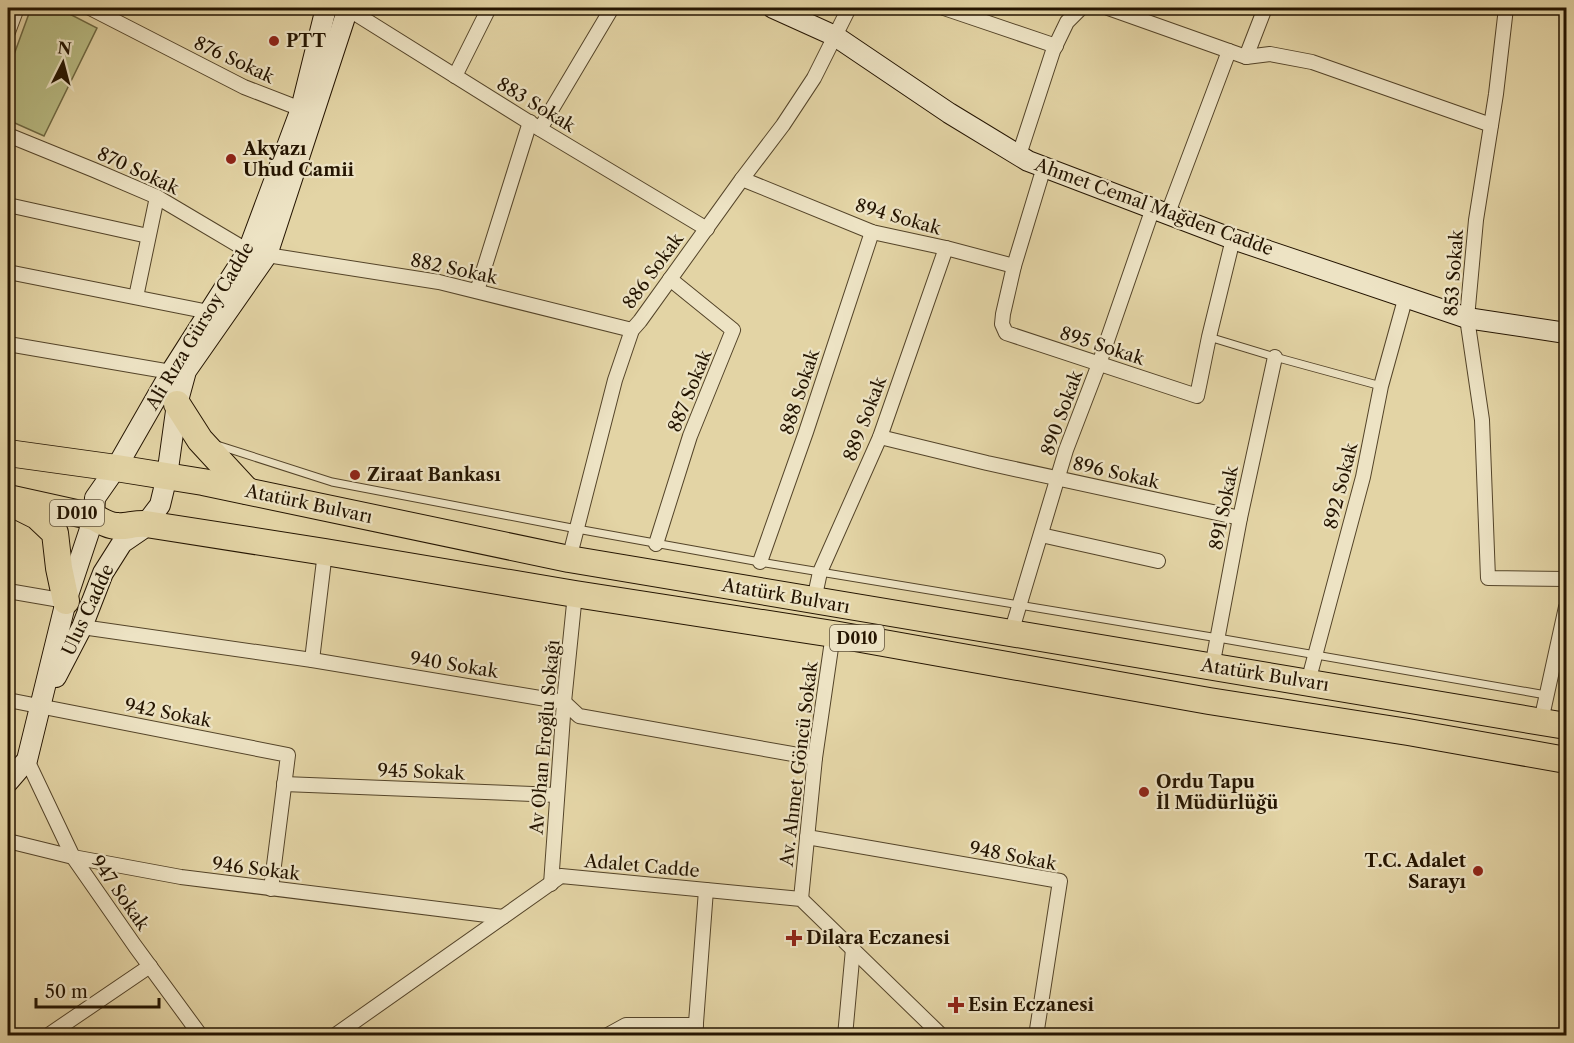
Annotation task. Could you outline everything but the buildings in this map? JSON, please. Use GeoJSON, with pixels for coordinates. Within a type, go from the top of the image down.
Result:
{"type":"FeatureCollection","features":[{"type":"Feature","properties":{"kind":"highway"},"geometry":{"type":"LineString","coordinates":[[177,404],[200,440],[247,491]]}},
{"type":"Feature","properties":{"kind":"highway","name":"Atatürk Bulvarı"},"geometry":{"type":"LineString","coordinates":[[8,453],[167,476],[247,491],[569,559],[1566,726]]}},
{"type":"Feature","properties":{"kind":"highway"},"geometry":{"type":"LineString","coordinates":[[8,500],[37,516],[55,533],[66,601]]}},
{"type":"Feature","properties":{"kind":"highway","name":"Atatürk Bulvarı"},"geometry":{"type":"LineString","coordinates":[[8,500],[94,517],[117,526],[146,524],[833,634],[1209,701],[1408,732],[1566,760]]}},
{"type":"Feature","properties":{"kind":"main road","name":"Ali Rıza Gürsoy Cadde"},"geometry":{"type":"LineString","coordinates":[[94,517],[95,498],[116,468],[171,372],[209,312],[258,253],[301,109],[326,8]]}},
{"type":"Feature","properties":{"kind":"main road","name":"Ali Rıza Gürsoy Cadde"},"geometry":{"type":"LineString","coordinates":[[146,524],[160,505],[167,476],[177,404],[186,370],[258,253],[348,8]]}},
{"type":"Feature","properties":{"kind":"main road","name":"Ahmet Cemal Mağden Cadde"},"geometry":{"type":"LineString","coordinates":[[773,8],[835,36],[949,113],[1028,161],[1233,238],[1467,318],[1566,333]]}},
{"type":"Feature","properties":{"kind":"main road","name":"Ulus Cadde"},"geometry":{"type":"LineString","coordinates":[[8,782],[27,760],[66,601],[94,517]]}},
{"type":"Feature","properties":{"kind":"main road","name":"Ulus Cadde"},"geometry":{"type":"LineString","coordinates":[[41,706],[82,627],[103,573],[122,543],[146,524]]}},
{"type":"Feature","properties":{"kind":"street"},"geometry":{"type":"LineString","coordinates":[[8,32],[17,8]]}},
{"type":"Feature","properties":{"kind":"street","name":"876 Sokak"},"geometry":{"type":"LineString","coordinates":[[90,8],[244,87],[301,109]]}},
{"type":"Feature","properties":{"kind":"street","name":"883 Sokak"},"geometry":{"type":"LineString","coordinates":[[348,8],[454,76],[707,229]]}},
{"type":"Feature","properties":{"kind":"street"},"geometry":{"type":"LineString","coordinates":[[454,76],[489,8]]}},
{"type":"Feature","properties":{"kind":"street"},"geometry":{"type":"LineString","coordinates":[[477,291],[536,125],[612,8]]}},
{"type":"Feature","properties":{"kind":"street","name":"886 Sokak"},"geometry":{"type":"LineString","coordinates":[[569,559],[615,380],[632,330],[783,125],[814,78],[849,8]]}},
{"type":"Feature","properties":{"kind":"street"},"geometry":{"type":"LineString","coordinates":[[944,8],[1056,46]]}},
{"type":"Feature","properties":{"kind":"street"},"geometry":{"type":"LineString","coordinates":[[1019,155],[1056,46],[1067,22],[1081,8]]}},
{"type":"Feature","properties":{"kind":"street"},"geometry":{"type":"LineString","coordinates":[[1108,8],[1246,57],[1270,54],[1312,62],[1491,125]]}},
{"type":"Feature","properties":{"kind":"street"},"geometry":{"type":"LineString","coordinates":[[1246,57],[1265,8]]}},
{"type":"Feature","properties":{"kind":"street","name":"853 Sokak"},"geometry":{"type":"LineString","coordinates":[[1506,8],[1476,220],[1467,318],[1482,420],[1488,578],[1566,579]]}},
{"type":"Feature","properties":{"kind":"street","name":"890 Sokak"},"geometry":{"type":"LineString","coordinates":[[1011,633],[1066,450],[1161,210],[1229,51]]}},
{"type":"Feature","properties":{"kind":"street","name":"870 Sokak"},"geometry":{"type":"LineString","coordinates":[[8,135],[157,197],[258,253]]}},
{"type":"Feature","properties":{"kind":"street","name":"895 Sokak"},"geometry":{"type":"LineString","coordinates":[[1044,167],[1014,266],[1003,314],[1002,324],[1006,333],[1197,396],[1233,238]]}},
{"type":"Feature","properties":{"kind":"street","name":"894 Sokak"},"geometry":{"type":"LineString","coordinates":[[742,179],[872,232],[1014,266]]}},
{"type":"Feature","properties":{"kind":"street"},"geometry":{"type":"LineString","coordinates":[[136,297],[157,197]]}},
{"type":"Feature","properties":{"kind":"street"},"geometry":{"type":"LineString","coordinates":[[8,206],[148,236]]}},
{"type":"Feature","properties":{"kind":"street","name":"888 Sokak"},"geometry":{"type":"LineString","coordinates":[[760,562],[872,232]]}},
{"type":"Feature","properties":{"kind":"street","name":"889 Sokak"},"geometry":{"type":"LineString","coordinates":[[814,600],[820,572],[880,437],[946,248]]}},
{"type":"Feature","properties":{"kind":"street","name":"882 Sokak"},"geometry":{"type":"LineString","coordinates":[[258,253],[439,282],[632,330]]}},
{"type":"Feature","properties":{"kind":"street"},"geometry":{"type":"LineString","coordinates":[[8,272],[209,312]]}},
{"type":"Feature","properties":{"kind":"street","name":"887 Sokak"},"geometry":{"type":"LineString","coordinates":[[656,544],[690,436],[733,330],[670,279]]}},
{"type":"Feature","properties":{"kind":"street","name":"892 Sokak"},"geometry":{"type":"LineString","coordinates":[[1308,682],[1363,477],[1381,386],[1406,296]]}},
{"type":"Feature","properties":{"kind":"street"},"geometry":{"type":"LineString","coordinates":[[8,344],[171,372]]}},
{"type":"Feature","properties":{"kind":"street","name":"891 Sokak"},"geometry":{"type":"LineString","coordinates":[[1212,667],[1240,518],[1275,357]]}},
{"type":"Feature","properties":{"kind":"street","name":"896 Sokak"},"geometry":{"type":"LineString","coordinates":[[880,437],[987,464],[1240,518]]}},
{"type":"Feature","properties":{"kind":"street"},"geometry":{"type":"LineString","coordinates":[[1041,535],[1158,561]]}},
{"type":"Feature","properties":{"kind":"street"},"geometry":{"type":"LineString","coordinates":[[312,660],[325,552]]}},
{"type":"Feature","properties":{"kind":"street"},"geometry":{"type":"LineString","coordinates":[[8,591],[66,601]]}},
{"type":"Feature","properties":{"kind":"street","name":"Av Ohan Eroğlu Sokağı"},"geometry":{"type":"LineString","coordinates":[[551,884],[564,702],[575,594]]}},
{"type":"Feature","properties":{"kind":"street"},"geometry":{"type":"LineString","coordinates":[[1541,721],[1566,607]]}},
{"type":"Feature","properties":{"kind":"street","name":"940 Sokak"},"geometry":{"type":"LineString","coordinates":[[82,627],[312,660],[564,702],[579,716],[814,758]]}},
{"type":"Feature","properties":{"kind":"street","name":"Av. Ahmet Göncü Sokak"},"geometry":{"type":"LineString","coordinates":[[801,899],[814,758],[833,634]]}},
{"type":"Feature","properties":{"kind":"street","name":"942 Sokak"},"geometry":{"type":"LineString","coordinates":[[8,700],[288,755],[284,784]]}},
{"type":"Feature","properties":{"kind":"street","name":"947 Sokak"},"geometry":{"type":"LineString","coordinates":[[27,760],[73,857],[201,1035]]}},
{"type":"Feature","properties":{"kind":"street"},"geometry":{"type":"LineString","coordinates":[[271,889],[284,784]]}},
{"type":"Feature","properties":{"kind":"street","name":"945 Sokak"},"geometry":{"type":"LineString","coordinates":[[284,784],[557,795]]}},
{"type":"Feature","properties":{"kind":"street","name":"948 Sokak"},"geometry":{"type":"LineString","coordinates":[[807,837],[1060,881],[1036,1035]]}},
{"type":"Feature","properties":{"kind":"street","name":"946 Sokak"},"geometry":{"type":"LineString","coordinates":[[8,841],[73,857],[182,878],[503,917]]}},
{"type":"Feature","properties":{"kind":"street","name":"Adalet Cadde"},"geometry":{"type":"LineString","coordinates":[[334,1035],[350,1031],[561,876],[801,899]]}},
{"type":"Feature","properties":{"kind":"street"},"geometry":{"type":"LineString","coordinates":[[606,1035],[626,1025],[695,1030],[706,890]]}},
{"type":"Feature","properties":{"kind":"street"},"geometry":{"type":"LineString","coordinates":[[801,899],[942,1035]]}},
{"type":"Feature","properties":{"kind":"street"},"geometry":{"type":"LineString","coordinates":[[845,1035],[853,949]]}},
{"type":"Feature","properties":{"kind":"street"},"geometry":{"type":"LineString","coordinates":[[47,1035],[150,966]]}},
{"type":"Feature","properties":{"kind":"lane"},"geometry":{"type":"LineString","coordinates":[[1209,337],[1381,386]]}},
{"type":"Feature","properties":{"kind":"lane"},"geometry":{"type":"LineString","coordinates":[[200,440],[332,482],[656,544],[1546,695]]}},
{"type":"Feature","properties":{"kind":"green space"},"geometry":{"type":"Polygon","coordinates":[[[31,8],[58,8],[97,28],[44,136],[8,120],[8,71],[31,8]]]}},
{"type":"Feature","properties":{"kind":"place","name":"PTT"},"geometry":{"type":"Point","coordinates":[274,41]}},
{"type":"Feature","properties":{"kind":"place","name":"Akyazı Uhud Camii"},"geometry":{"type":"Point","coordinates":[231,159]}},
{"type":"Feature","properties":{"kind":"place","name":"Ziraat Bankası"},"geometry":{"type":"Point","coordinates":[355,475]}},
{"type":"Feature","properties":{"kind":"place","name":"Ordu Tapu İl Müdürlüğü"},"geometry":{"type":"Point","coordinates":[1144,792]}},
{"type":"Feature","properties":{"kind":"place","name":"T.C. Adalet Sarayı"},"geometry":{"type":"Point","coordinates":[1478,871]}},
{"type":"Feature","properties":{"kind":"place","name":"Dilara Eczanesi"},"geometry":{"type":"Point","coordinates":[794,938]}},
{"type":"Feature","properties":{"kind":"place","name":"Esin Eczanesi"},"geometry":{"type":"Point","coordinates":[956,1005]}}]}
